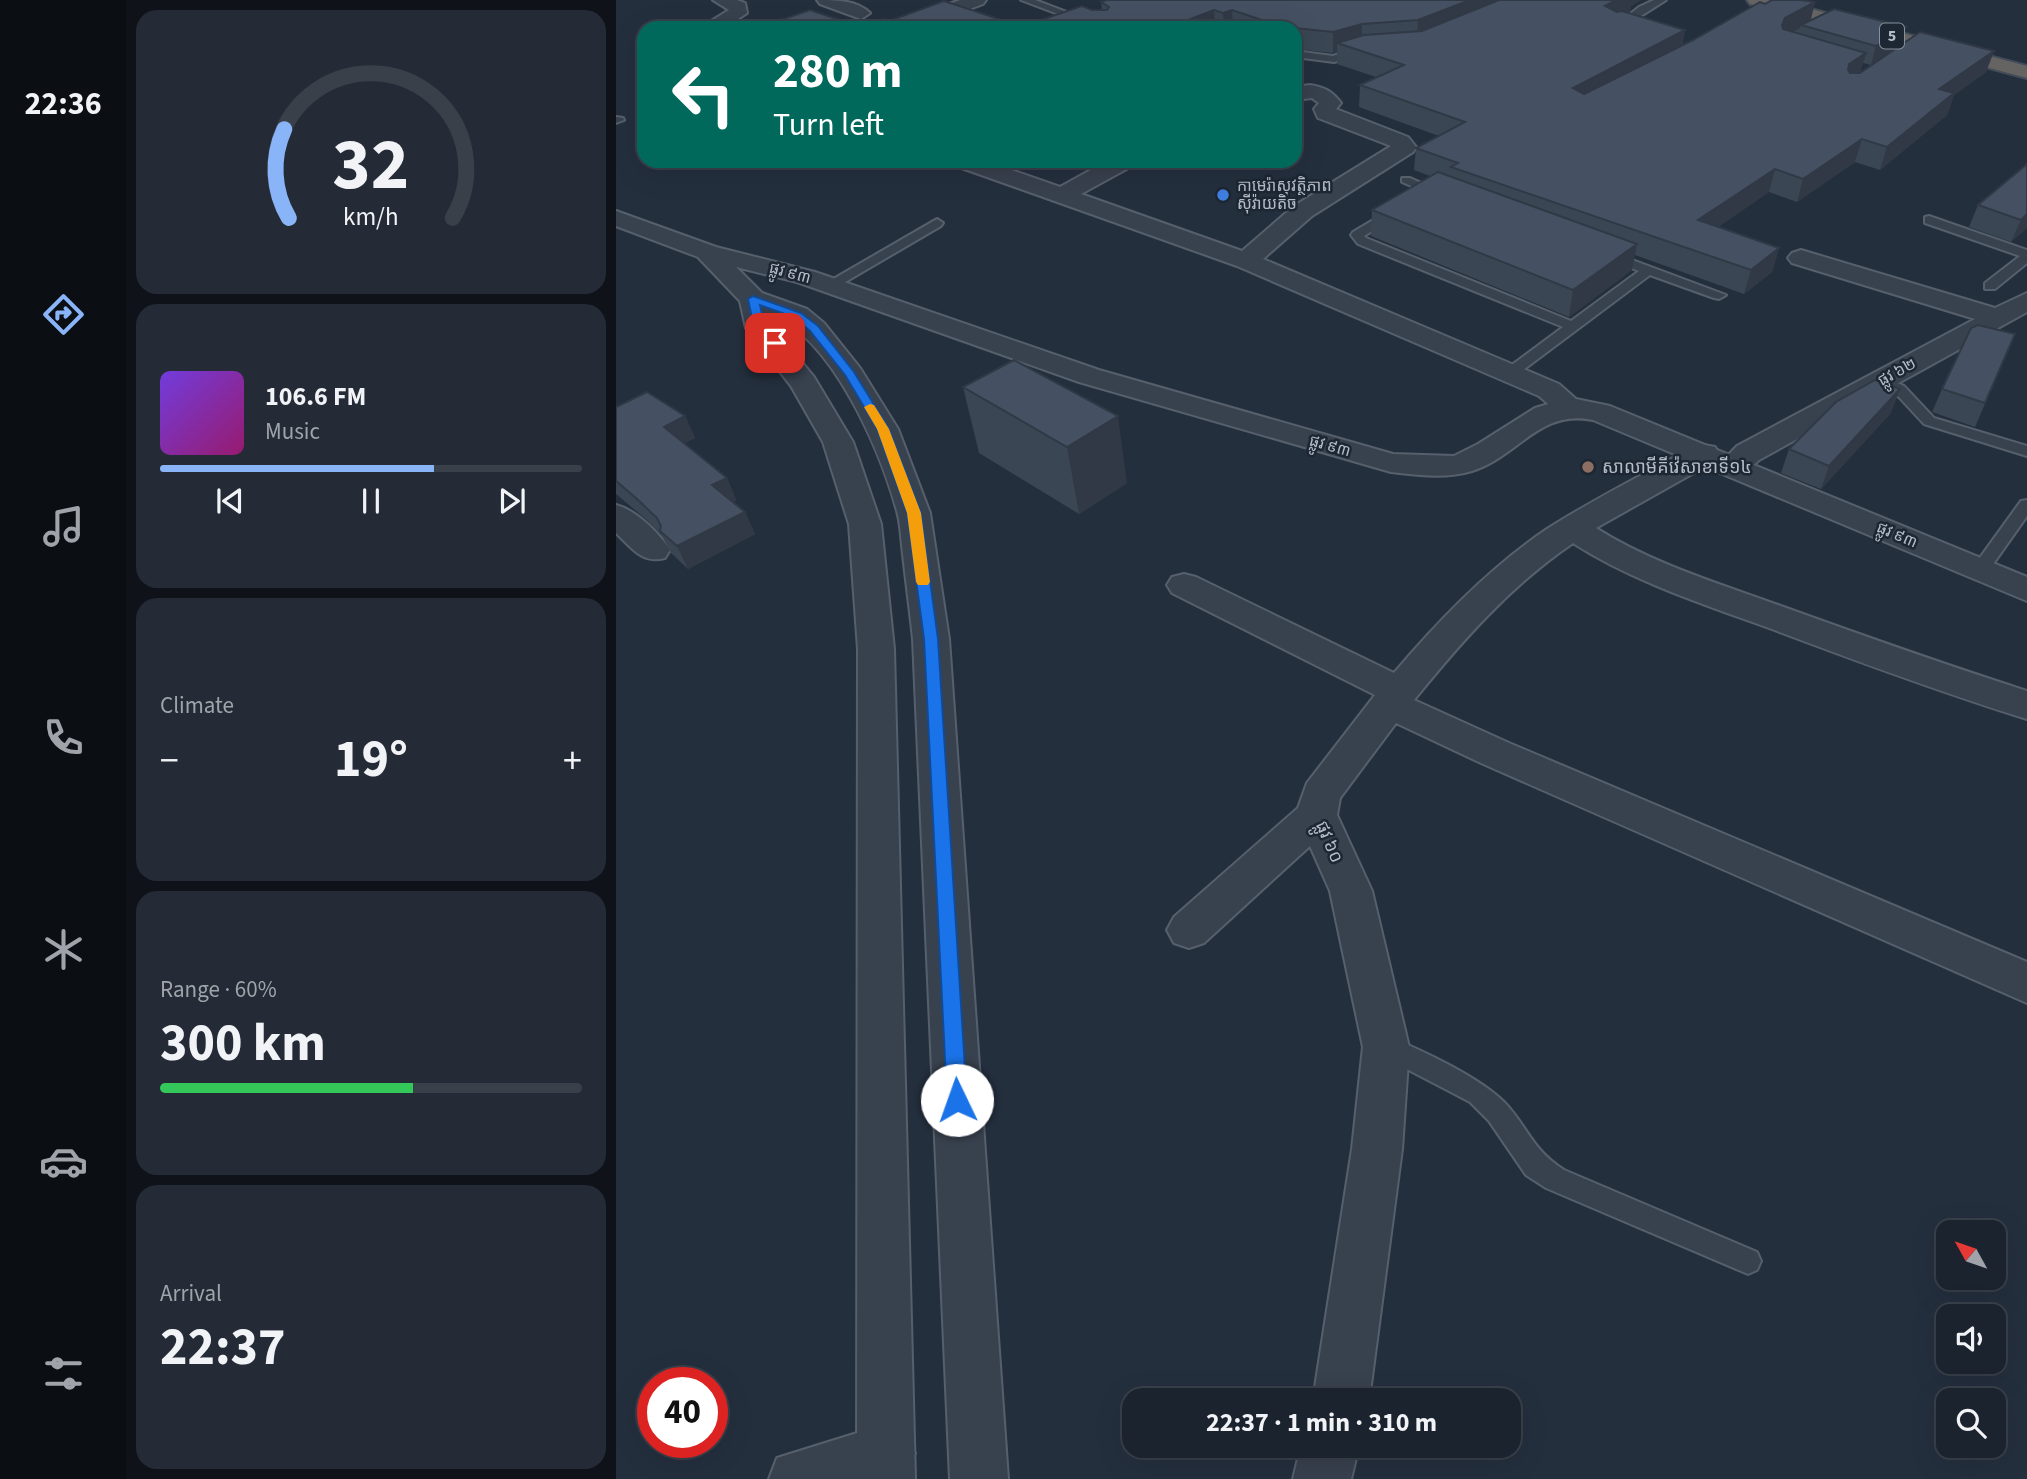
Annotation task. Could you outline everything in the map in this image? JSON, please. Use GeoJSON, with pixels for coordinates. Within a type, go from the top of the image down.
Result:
{"type":"FeatureCollection","features":[{"type":"Feature","properties":{"kind":"highway","name":"5"},"geometry":{"type":"LineString","coordinates":[[1796,0],[1917,43],[2027,72]]}},
{"type":"Feature","properties":{"kind":"highway","name":"5"},"geometry":{"type":"LineString","coordinates":[[1762,6],[1835,16],[2027,60]]}},
{"type":"Feature","properties":{"kind":"street"},"geometry":{"type":"LineString","coordinates":[[722,0],[738,7],[738,13],[723,21]]}},
{"type":"Feature","properties":{"kind":"street"},"geometry":{"type":"LineString","coordinates":[[826,0],[861,13]]}},
{"type":"Feature","properties":{"kind":"street"},"geometry":{"type":"LineString","coordinates":[[921,21],[977,0]]}},
{"type":"Feature","properties":{"kind":"street"},"geometry":{"type":"LineString","coordinates":[[1247,261],[1303,211],[1405,147],[1400,142],[1326,113],[1330,103],[1327,98],[1310,90],[1302,92]]}},
{"type":"Feature","properties":{"kind":"street"},"geometry":{"type":"LineString","coordinates":[[1328,134],[1349,124]]}},
{"type":"Feature","properties":{"kind":"street"},"geometry":{"type":"LineString","coordinates":[[983,168],[1247,261],[1549,390],[1570,407]]}},
{"type":"Feature","properties":{"kind":"street"},"geometry":{"type":"LineString","coordinates":[[1060,196],[1111,168]]}},
{"type":"Feature","properties":{"kind":"street","name":"ផ្លូវ ៩៣"},"geometry":{"type":"LineString","coordinates":[[616,218],[707,252],[818,281],[1089,376],[1391,463],[1426,466],[1461,464],[1491,450],[1546,415],[1570,407],[1600,412],[2027,590]]}},
{"type":"Feature","properties":{"kind":"street"},"geometry":{"type":"LineString","coordinates":[[707,252],[753,299],[797,315],[814,329],[850,374],[883,429],[914,513],[931,639],[979,1479]]}},
{"type":"Feature","properties":{"kind":"street"},"geometry":{"type":"LineString","coordinates":[[1801,258],[1998,317]]}},
{"type":"Feature","properties":{"kind":"street"},"geometry":{"type":"LineString","coordinates":[[753,299],[776,284],[818,281]]}},
{"type":"Feature","properties":{"kind":"street"},"geometry":{"type":"LineString","coordinates":[[753,299],[760,328],[804,383],[838,442],[865,524],[876,649],[886,1466],[798,1479]]}},
{"type":"Feature","properties":{"kind":"street","name":"ផ្លូវ ៦២"},"geometry":{"type":"LineString","coordinates":[[1719,460],[1748,453],[2027,301]]}},
{"type":"Feature","properties":{"kind":"street","name":"ផ្លូវ ៦០"},"geometry":{"type":"LineString","coordinates":[[1343,1388],[1377,1149],[1386,1047],[1351,891],[1317,815],[1321,794],[1394,697],[1469,611],[1539,552],[1573,528],[1719,460]]}},
{"type":"Feature","properties":{"kind":"street"},"geometry":{"type":"LineString","coordinates":[[616,516],[653,550]]}},
{"type":"Feature","properties":{"kind":"street"},"geometry":{"type":"LineString","coordinates":[[1573,528],[1615,555],[1739,604],[1917,669],[2027,705]]}},
{"type":"Feature","properties":{"kind":"street"},"geometry":{"type":"LineString","coordinates":[[1184,585],[1494,753],[2027,983]]}},
{"type":"Feature","properties":{"kind":"street"},"geometry":{"type":"LineString","coordinates":[[1189,930],[1317,815]]}},
{"type":"Feature","properties":{"kind":"street"},"geometry":{"type":"LineString","coordinates":[[1322,1479],[1327,1458]]}},
{"type":"Feature","properties":{"kind":"lane"},"geometry":{"type":"LineString","coordinates":[[1026,0],[1084,21]]}},
{"type":"Feature","properties":{"kind":"lane"},"geometry":{"type":"LineString","coordinates":[[1618,28],[1642,9],[1661,0]]}},
{"type":"Feature","properties":{"kind":"lane"},"geometry":{"type":"LineString","coordinates":[[1075,18],[1097,11]]}},
{"type":"Feature","properties":{"kind":"lane"},"geometry":{"type":"LineString","coordinates":[[1808,31],[1835,16]]}},
{"type":"Feature","properties":{"kind":"lane"},"geometry":{"type":"LineString","coordinates":[[1900,55],[1917,43]]}},
{"type":"Feature","properties":{"kind":"lane"},"geometry":{"type":"LineString","coordinates":[[1302,55],[1334,59],[1371,48]]}},
{"type":"Feature","properties":{"kind":"lane"},"geometry":{"type":"LineString","coordinates":[[1406,180],[1427,197],[1357,235],[1362,241],[1572,327]]}},
{"type":"Feature","properties":{"kind":"lane"},"geometry":{"type":"LineString","coordinates":[[1929,220],[2027,256]]}},
{"type":"Feature","properties":{"kind":"lane"},"geometry":{"type":"LineString","coordinates":[[818,281],[937,223]]}},
{"type":"Feature","properties":{"kind":"lane"},"geometry":{"type":"LineString","coordinates":[[1598,251],[1719,295]]}},
{"type":"Feature","properties":{"kind":"lane"},"geometry":{"type":"LineString","coordinates":[[1990,286],[2027,256]]}},
{"type":"Feature","properties":{"kind":"lane"},"geometry":{"type":"LineString","coordinates":[[1510,373],[1648,270]]}},
{"type":"Feature","properties":{"kind":"lane"},"geometry":{"type":"LineString","coordinates":[[1882,380],[1901,387],[1918,411],[1929,421],[2027,451]]}},
{"type":"Feature","properties":{"kind":"lane"},"geometry":{"type":"LineString","coordinates":[[1980,570],[2027,505]]}},
{"type":"Feature","properties":{"kind":"lane"},"geometry":{"type":"LineString","coordinates":[[1386,1047],[1479,1094],[1498,1113],[1535,1166],[1555,1180],[1748,1261]]}},
{"type":"Feature","properties":{"kind":"building"},"geometry":{"type":"Polygon","coordinates":[[[1470,0],[1418,20],[1362,24],[1333,32],[1302,29],[1302,21],[1265,21],[1232,10],[1223,13],[1214,10],[1185,21],[1038,21],[1082,6],[1092,10],[1107,10],[1109,7],[1101,2],[1470,0]]]}},
{"type":"Feature","properties":{"kind":"building"},"geometry":{"type":"Polygon","coordinates":[[[1499,0],[1616,0],[1605,6],[1617,12],[1622,11],[1685,30],[1573,88],[1584,94],[1693,40],[1760,2],[1765,4],[1772,0],[1815,2],[1785,18],[1783,29],[1866,53],[1849,64],[1850,73],[1860,73],[1920,32],[1994,51],[1939,89],[1954,93],[1887,147],[1862,139],[1803,179],[1775,169],[1698,220],[1779,248],[1751,270],[1451,167],[1458,163],[1416,148],[1465,122],[1360,85],[1404,65],[1337,43],[1364,35],[1422,31],[1499,0]]]}},
{"type":"Feature","properties":{"kind":"building"},"geometry":{"type":"Polygon","coordinates":[[[944,1],[1005,21],[889,21],[944,1]]]}},
{"type":"Feature","properties":{"kind":"building"},"geometry":{"type":"Polygon","coordinates":[[[1834,9],[1906,27],[1876,46],[1801,25],[1834,9]]]}},
{"type":"Feature","properties":{"kind":"building"},"geometry":{"type":"Polygon","coordinates":[[[810,10],[843,21],[778,21],[810,10]]]}},
{"type":"Feature","properties":{"kind":"building"},"geometry":{"type":"Polygon","coordinates":[[[2027,164],[2027,214],[2021,220],[1978,205],[2027,164]]]}},
{"type":"Feature","properties":{"kind":"building"},"geometry":{"type":"Polygon","coordinates":[[[1438,172],[1637,244],[1573,290],[1372,210],[1438,172]]]}},
{"type":"Feature","properties":{"kind":"building"},"geometry":{"type":"Polygon","coordinates":[[[1978,325],[2015,334],[1985,403],[1942,389],[1971,328],[1978,325]]]}},
{"type":"Feature","properties":{"kind":"building"},"geometry":{"type":"Polygon","coordinates":[[[1014,360],[1118,416],[1067,447],[963,387],[1014,360]]]}},
{"type":"Feature","properties":{"kind":"building"},"geometry":{"type":"Polygon","coordinates":[[[1875,380],[1900,389],[1829,466],[1789,449],[1836,402],[1875,380]]]}},
{"type":"Feature","properties":{"kind":"building"},"geometry":{"type":"Polygon","coordinates":[[[647,392],[685,416],[664,427],[727,478],[712,485],[745,512],[677,546],[660,531],[657,518],[616,481],[616,407],[647,392]]]}},
{"type":"Feature","properties":{"kind":"slow traffic"},"geometry":{"type":"LineString","coordinates":[[870,407],[883,429],[914,513],[923,582]]}},
{"type":"Feature","properties":{"kind":"place","name":"កាមេរ៉ាសុវត្ថិភាព ស៊ីវ៉ាយតិច"},"geometry":{"type":"Point","coordinates":[1223,195]}},
{"type":"Feature","properties":{"kind":"place","name":"សាលាមីគីវ៉េសាខាទី១៤"},"geometry":{"type":"Point","coordinates":[1588,467]}},
{"type":"Feature","properties":{"kind":"route"},"geometry":{"type":"LineString","coordinates":[[775,343],[760,328],[753,299],[797,315],[814,329],[850,374],[883,429],[914,513],[931,639],[957,1100]]}}]}
